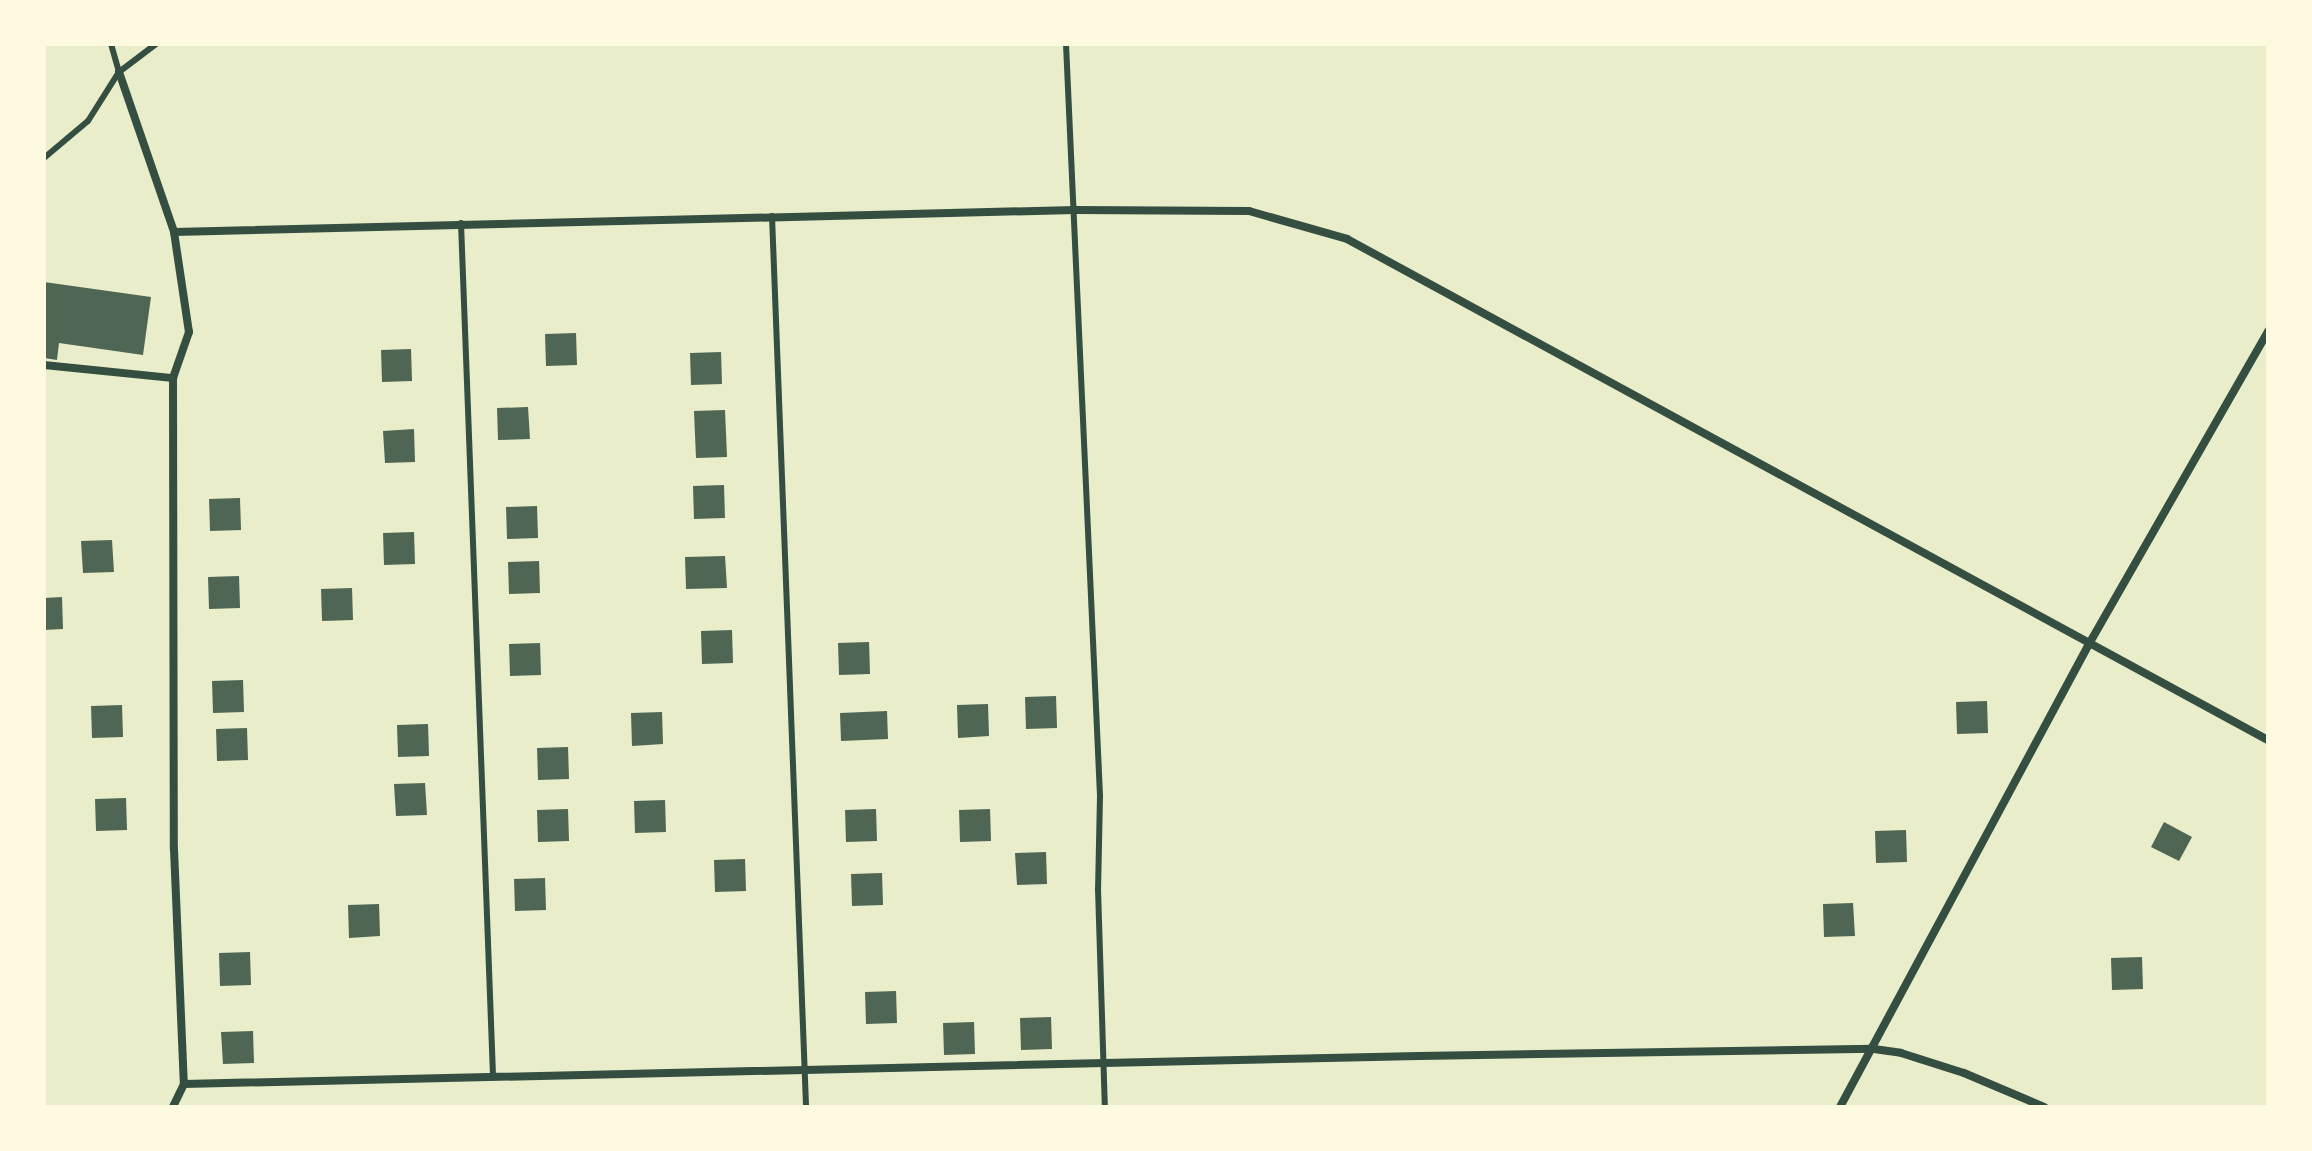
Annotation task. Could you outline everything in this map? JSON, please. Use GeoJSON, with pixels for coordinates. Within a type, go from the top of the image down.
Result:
{"type":"FeatureCollection","features":[{"type":"Feature","properties":{"kind":"street"},"geometry":{"type":"LineString","coordinates":[[119,72],[174,232],[189,332],[173,378],[174,849],[184,1084],[173,1107]]}},
{"type":"Feature","properties":{"kind":"street"},"geometry":{"type":"LineString","coordinates":[[174,232],[1075,210],[1249,211],[1347,239],[2268,740]]}},
{"type":"Feature","properties":{"kind":"street"},"geometry":{"type":"LineString","coordinates":[[1840,1107],[1874,1049],[2089,644],[2268,331]]}},
{"type":"Feature","properties":{"kind":"street"},"geometry":{"type":"LineString","coordinates":[[44,365],[173,378]]}},
{"type":"Feature","properties":{"kind":"street"},"geometry":{"type":"LineString","coordinates":[[184,1084],[1874,1049],[1901,1053],[1964,1073],[2044,1107]]}},
{"type":"Feature","properties":{"kind":"lane"},"geometry":{"type":"LineString","coordinates":[[111,44],[119,72]]}},
{"type":"Feature","properties":{"kind":"lane"},"geometry":{"type":"LineString","coordinates":[[44,158],[88,121],[119,72],[156,44]]}},
{"type":"Feature","properties":{"kind":"lane"},"geometry":{"type":"LineString","coordinates":[[1066,44],[1100,796],[1098,889],[1105,1107]]}},
{"type":"Feature","properties":{"kind":"lane"},"geometry":{"type":"LineString","coordinates":[[772,216],[806,1107]]}},
{"type":"Feature","properties":{"kind":"lane"},"geometry":{"type":"LineString","coordinates":[[461,223],[493,1077]]}},
{"type":"Feature","properties":{"kind":"building"},"geometry":{"type":"Polygon","coordinates":[[[44,282],[151,297],[143,355],[59,343],[57,360],[44,358],[44,282]]]}},
{"type":"Feature","properties":{"kind":"building"},"geometry":{"type":"Polygon","coordinates":[[[576,333],[577,365],[546,366],[545,334],[576,333]]]}},
{"type":"Feature","properties":{"kind":"building"},"geometry":{"type":"Polygon","coordinates":[[[411,349],[412,381],[382,382],[381,350],[411,349]]]}},
{"type":"Feature","properties":{"kind":"building"},"geometry":{"type":"Polygon","coordinates":[[[721,352],[722,384],[691,385],[690,353],[721,352]]]}},
{"type":"Feature","properties":{"kind":"building"},"geometry":{"type":"Polygon","coordinates":[[[528,407],[530,439],[498,440],[497,408],[528,407]]]}},
{"type":"Feature","properties":{"kind":"building"},"geometry":{"type":"Polygon","coordinates":[[[725,410],[727,457],[696,458],[694,411],[725,410]]]}},
{"type":"Feature","properties":{"kind":"building"},"geometry":{"type":"Polygon","coordinates":[[[414,429],[415,462],[385,463],[383,431],[414,429]]]}},
{"type":"Feature","properties":{"kind":"building"},"geometry":{"type":"Polygon","coordinates":[[[724,485],[725,518],[694,519],[693,486],[724,485]]]}},
{"type":"Feature","properties":{"kind":"building"},"geometry":{"type":"Polygon","coordinates":[[[240,498],[241,530],[210,531],[209,499],[240,498]]]}},
{"type":"Feature","properties":{"kind":"building"},"geometry":{"type":"Polygon","coordinates":[[[537,506],[538,538],[507,539],[506,507],[537,506]]]}},
{"type":"Feature","properties":{"kind":"building"},"geometry":{"type":"Polygon","coordinates":[[[414,532],[415,564],[384,565],[383,533],[414,532]]]}},
{"type":"Feature","properties":{"kind":"building"},"geometry":{"type":"Polygon","coordinates":[[[112,540],[114,572],[83,573],[81,541],[112,540]]]}},
{"type":"Feature","properties":{"kind":"building"},"geometry":{"type":"Polygon","coordinates":[[[725,556],[727,588],[686,589],[685,557],[725,556]]]}},
{"type":"Feature","properties":{"kind":"building"},"geometry":{"type":"Polygon","coordinates":[[[539,561],[540,593],[509,594],[508,562],[539,561]]]}},
{"type":"Feature","properties":{"kind":"building"},"geometry":{"type":"Polygon","coordinates":[[[239,576],[240,608],[209,609],[208,577],[239,576]]]}},
{"type":"Feature","properties":{"kind":"building"},"geometry":{"type":"Polygon","coordinates":[[[352,588],[353,620],[322,621],[321,589],[352,588]]]}},
{"type":"Feature","properties":{"kind":"building"},"geometry":{"type":"Polygon","coordinates":[[[62,597],[63,629],[44,630],[44,598],[62,597]]]}},
{"type":"Feature","properties":{"kind":"building"},"geometry":{"type":"Polygon","coordinates":[[[732,630],[733,663],[702,664],[701,631],[732,630]]]}},
{"type":"Feature","properties":{"kind":"building"},"geometry":{"type":"Polygon","coordinates":[[[869,642],[870,674],[839,675],[838,643],[869,642]]]}},
{"type":"Feature","properties":{"kind":"building"},"geometry":{"type":"Polygon","coordinates":[[[540,643],[541,675],[510,676],[509,644],[540,643]]]}},
{"type":"Feature","properties":{"kind":"building"},"geometry":{"type":"Polygon","coordinates":[[[243,680],[244,712],[213,713],[212,681],[243,680]]]}},
{"type":"Feature","properties":{"kind":"building"},"geometry":{"type":"Polygon","coordinates":[[[1056,696],[1057,728],[1026,729],[1025,697],[1056,696]]]}},
{"type":"Feature","properties":{"kind":"building"},"geometry":{"type":"Polygon","coordinates":[[[1987,701],[1988,733],[1957,734],[1956,702],[1987,701]]]}},
{"type":"Feature","properties":{"kind":"building"},"geometry":{"type":"Polygon","coordinates":[[[988,704],[989,736],[958,738],[957,705],[988,704]]]}},
{"type":"Feature","properties":{"kind":"building"},"geometry":{"type":"Polygon","coordinates":[[[122,705],[123,737],[92,738],[91,706],[122,705]]]}},
{"type":"Feature","properties":{"kind":"building"},"geometry":{"type":"Polygon","coordinates":[[[887,711],[888,739],[841,741],[840,713],[887,711]]]}},
{"type":"Feature","properties":{"kind":"building"},"geometry":{"type":"Polygon","coordinates":[[[662,712],[663,744],[632,746],[631,713],[662,712]]]}},
{"type":"Feature","properties":{"kind":"building"},"geometry":{"type":"Polygon","coordinates":[[[428,724],[429,756],[398,757],[397,725],[428,724]]]}},
{"type":"Feature","properties":{"kind":"building"},"geometry":{"type":"Polygon","coordinates":[[[247,728],[248,760],[217,761],[216,729],[247,728]]]}},
{"type":"Feature","properties":{"kind":"building"},"geometry":{"type":"Polygon","coordinates":[[[568,747],[569,779],[538,780],[537,748],[568,747]]]}},
{"type":"Feature","properties":{"kind":"building"},"geometry":{"type":"Polygon","coordinates":[[[425,783],[427,815],[396,816],[394,784],[425,783]]]}},
{"type":"Feature","properties":{"kind":"building"},"geometry":{"type":"Polygon","coordinates":[[[126,798],[127,830],[96,831],[95,799],[126,798]]]}},
{"type":"Feature","properties":{"kind":"building"},"geometry":{"type":"Polygon","coordinates":[[[665,800],[666,832],[635,833],[634,801],[665,800]]]}},
{"type":"Feature","properties":{"kind":"building"},"geometry":{"type":"Polygon","coordinates":[[[568,809],[569,841],[538,842],[537,810],[568,809]]]}},
{"type":"Feature","properties":{"kind":"building"},"geometry":{"type":"Polygon","coordinates":[[[876,809],[877,841],[846,842],[845,810],[876,809]]]}},
{"type":"Feature","properties":{"kind":"building"},"geometry":{"type":"Polygon","coordinates":[[[990,809],[991,841],[960,842],[959,810],[990,809]]]}},
{"type":"Feature","properties":{"kind":"building"},"geometry":{"type":"Polygon","coordinates":[[[2164,822],[2192,837],[2179,861],[2151,847],[2164,822]]]}},
{"type":"Feature","properties":{"kind":"building"},"geometry":{"type":"Polygon","coordinates":[[[1906,830],[1907,862],[1876,863],[1875,831],[1906,830]]]}},
{"type":"Feature","properties":{"kind":"building"},"geometry":{"type":"Polygon","coordinates":[[[1046,852],[1047,884],[1017,885],[1015,853],[1046,852]]]}},
{"type":"Feature","properties":{"kind":"building"},"geometry":{"type":"Polygon","coordinates":[[[745,859],[746,891],[715,892],[714,860],[745,859]]]}},
{"type":"Feature","properties":{"kind":"building"},"geometry":{"type":"Polygon","coordinates":[[[882,873],[883,905],[852,906],[851,874],[882,873]]]}},
{"type":"Feature","properties":{"kind":"building"},"geometry":{"type":"Polygon","coordinates":[[[545,878],[546,910],[515,911],[514,879],[545,878]]]}},
{"type":"Feature","properties":{"kind":"building"},"geometry":{"type":"Polygon","coordinates":[[[1853,903],[1855,936],[1824,937],[1823,904],[1853,903]]]}},
{"type":"Feature","properties":{"kind":"building"},"geometry":{"type":"Polygon","coordinates":[[[379,904],[380,936],[349,938],[348,905],[379,904]]]}},
{"type":"Feature","properties":{"kind":"building"},"geometry":{"type":"Polygon","coordinates":[[[250,952],[251,985],[220,986],[219,953],[250,952]]]}},
{"type":"Feature","properties":{"kind":"building"},"geometry":{"type":"Polygon","coordinates":[[[2142,957],[2143,989],[2112,990],[2111,958],[2142,957]]]}},
{"type":"Feature","properties":{"kind":"building"},"geometry":{"type":"Polygon","coordinates":[[[896,991],[897,1023],[866,1024],[865,992],[896,991]]]}},
{"type":"Feature","properties":{"kind":"building"},"geometry":{"type":"Polygon","coordinates":[[[1051,1017],[1052,1049],[1021,1050],[1020,1018],[1051,1017]]]}},
{"type":"Feature","properties":{"kind":"building"},"geometry":{"type":"Polygon","coordinates":[[[974,1022],[975,1054],[944,1055],[943,1023],[974,1022]]]}},
{"type":"Feature","properties":{"kind":"building"},"geometry":{"type":"Polygon","coordinates":[[[253,1031],[254,1063],[223,1064],[221,1032],[253,1031]]]}}]}
